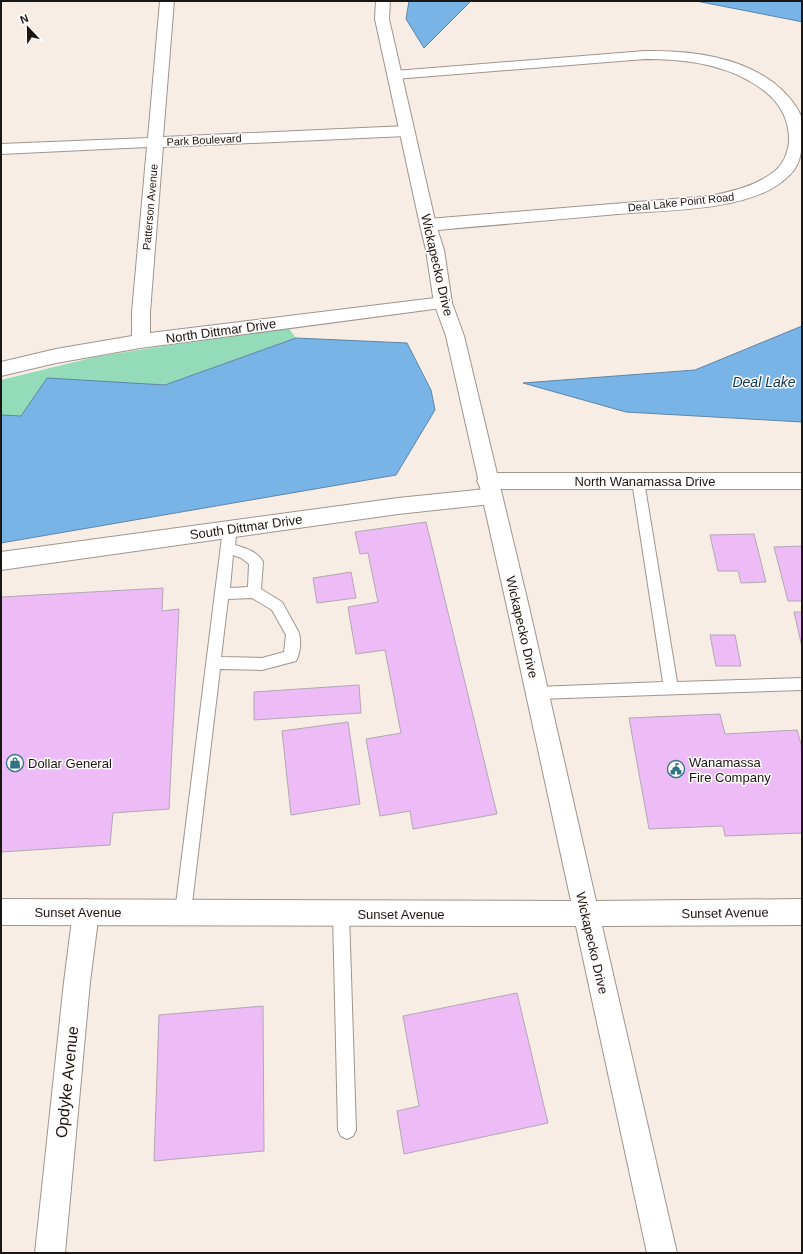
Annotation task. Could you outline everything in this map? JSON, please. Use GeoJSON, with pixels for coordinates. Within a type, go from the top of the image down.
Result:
{"type":"FeatureCollection","features":[{"type":"Feature","properties":{"kind":"street","name":"Patterson Avenue"},"geometry":{"type":"LineString","coordinates":[[141,341],[141,312],[167,1]]}},
{"type":"Feature","properties":{"kind":"street","name":"Wickapecko Drive"},"geometry":{"type":"LineString","coordinates":[[383,1],[382,19],[406,131],[435,250],[444,303],[455,336],[537,693],[585,914],[662,1253]]}},
{"type":"Feature","properties":{"kind":"street","name":"Deal Lake Point Road"},"geometry":{"type":"LineString","coordinates":[[395,75],[645,55],[685,56],[702,59],[732,68],[756,79],[769,87],[784,101],[791,111],[796,124],[797,148],[794,159],[785,171],[770,183],[757,190],[738,196],[710,201],[428,225]]}},
{"type":"Feature","properties":{"kind":"street","name":"Park Boulevard"},"geometry":{"type":"LineString","coordinates":[[1,149],[406,131]]}},
{"type":"Feature","properties":{"kind":"street","name":"North Dittmar Drive"},"geometry":{"type":"LineString","coordinates":[[1,369],[61,354],[141,341],[399,307],[444,303]]}},
{"type":"Feature","properties":{"kind":"street","name":"North Wanamassa Drive"},"geometry":{"type":"LineString","coordinates":[[489,489],[638,481],[802,480]]}},
{"type":"Feature","properties":{"kind":"street","name":"South Dittmar Drive"},"geometry":{"type":"LineString","coordinates":[[1,561],[229,539],[489,489]]}},
{"type":"Feature","properties":{"kind":"street","name":"Sunset Avenue"},"geometry":{"type":"LineString","coordinates":[[1,912],[585,914],[802,912]]}},
{"type":"Feature","properties":{"kind":"street","name":"Opdyke Avenue"},"geometry":{"type":"LineString","coordinates":[[50,1253],[77,982],[86,912]]}},
{"type":"Feature","properties":{"kind":"lane"},"geometry":{"type":"LineString","coordinates":[[638,481],[671,689]]}},
{"type":"Feature","properties":{"kind":"lane"},"geometry":{"type":"LineString","coordinates":[[229,539],[256,562],[254,592]]}},
{"type":"Feature","properties":{"kind":"lane"},"geometry":{"type":"LineString","coordinates":[[183,912],[229,539]]}},
{"type":"Feature","properties":{"kind":"lane"},"geometry":{"type":"LineString","coordinates":[[214,664],[262,664],[291,657],[293,635],[277,606],[254,592],[222,594]]}},
{"type":"Feature","properties":{"kind":"lane"},"geometry":{"type":"LineString","coordinates":[[537,693],[802,684]]}},
{"type":"Feature","properties":{"kind":"lane"},"geometry":{"type":"LineString","coordinates":[[341,914],[347,1130]]}},
{"type":"Feature","properties":{"kind":"green space"},"geometry":{"type":"Polygon","coordinates":[[[287,326],[296,338],[165,385],[47,378],[21,416],[1,415],[1,380],[95,357],[287,326]]]}},
{"type":"Feature","properties":{"kind":"water"},"geometry":{"type":"Polygon","coordinates":[[[409,1],[471,1],[424,48],[406,19],[409,1]]]}},
{"type":"Feature","properties":{"kind":"water"},"geometry":{"type":"Polygon","coordinates":[[[696,1],[802,1],[802,22],[798,21],[696,1]]]}},
{"type":"Feature","properties":{"kind":"water","name":"Deal Lake"},"geometry":{"type":"Polygon","coordinates":[[[802,326],[802,422],[626,412],[523,383],[695,370],[802,326]]]}},
{"type":"Feature","properties":{"kind":"water"},"geometry":{"type":"Polygon","coordinates":[[[296,338],[407,343],[431,390],[435,410],[396,475],[1,543],[1,415],[21,416],[47,378],[165,385],[296,338]]]}},
{"type":"Feature","properties":{"kind":"building"},"geometry":{"type":"Polygon","coordinates":[[[426,522],[497,814],[413,829],[410,811],[380,816],[366,739],[401,733],[385,650],[356,654],[348,607],[378,602],[368,553],[360,554],[355,532],[426,522]]]}},
{"type":"Feature","properties":{"kind":"building"},"geometry":{"type":"Polygon","coordinates":[[[754,534],[766,582],[741,583],[738,571],[718,571],[710,535],[754,534]]]}},
{"type":"Feature","properties":{"kind":"building"},"geometry":{"type":"Polygon","coordinates":[[[802,546],[802,601],[788,601],[774,547],[802,546]]]}},
{"type":"Feature","properties":{"kind":"building"},"geometry":{"type":"Polygon","coordinates":[[[351,572],[356,598],[317,603],[313,578],[351,572]]]}},
{"type":"Feature","properties":{"kind":"building"},"geometry":{"type":"Polygon","coordinates":[[[163,588],[162,611],[179,609],[169,809],[113,813],[110,845],[1,852],[1,597],[163,588]]]}},
{"type":"Feature","properties":{"kind":"building"},"geometry":{"type":"Polygon","coordinates":[[[794,612],[802,612],[802,647],[794,612]]]}},
{"type":"Feature","properties":{"kind":"building"},"geometry":{"type":"Polygon","coordinates":[[[710,635],[735,635],[741,666],[716,666],[710,635]]]}},
{"type":"Feature","properties":{"kind":"building"},"geometry":{"type":"Polygon","coordinates":[[[359,685],[361,713],[254,720],[254,692],[359,685]]]}},
{"type":"Feature","properties":{"kind":"building"},"geometry":{"type":"Polygon","coordinates":[[[720,714],[725,734],[797,730],[802,747],[802,833],[725,836],[723,826],[649,829],[629,718],[720,714]]]}},
{"type":"Feature","properties":{"kind":"building"},"geometry":{"type":"Polygon","coordinates":[[[348,722],[360,804],[291,815],[282,731],[348,722]]]}},
{"type":"Feature","properties":{"kind":"building"},"geometry":{"type":"Polygon","coordinates":[[[517,993],[548,1123],[404,1154],[397,1111],[419,1106],[403,1016],[517,993]]]}},
{"type":"Feature","properties":{"kind":"building"},"geometry":{"type":"Polygon","coordinates":[[[263,1006],[264,1151],[154,1161],[159,1015],[263,1006]]]}},
{"type":"Feature","properties":{"kind":"place","name":"Dollar General"},"geometry":{"type":"Point","coordinates":[15,763]}},
{"type":"Feature","properties":{"kind":"place","name":"Wanamassa Fire Company"},"geometry":{"type":"Point","coordinates":[676,769]}}]}
